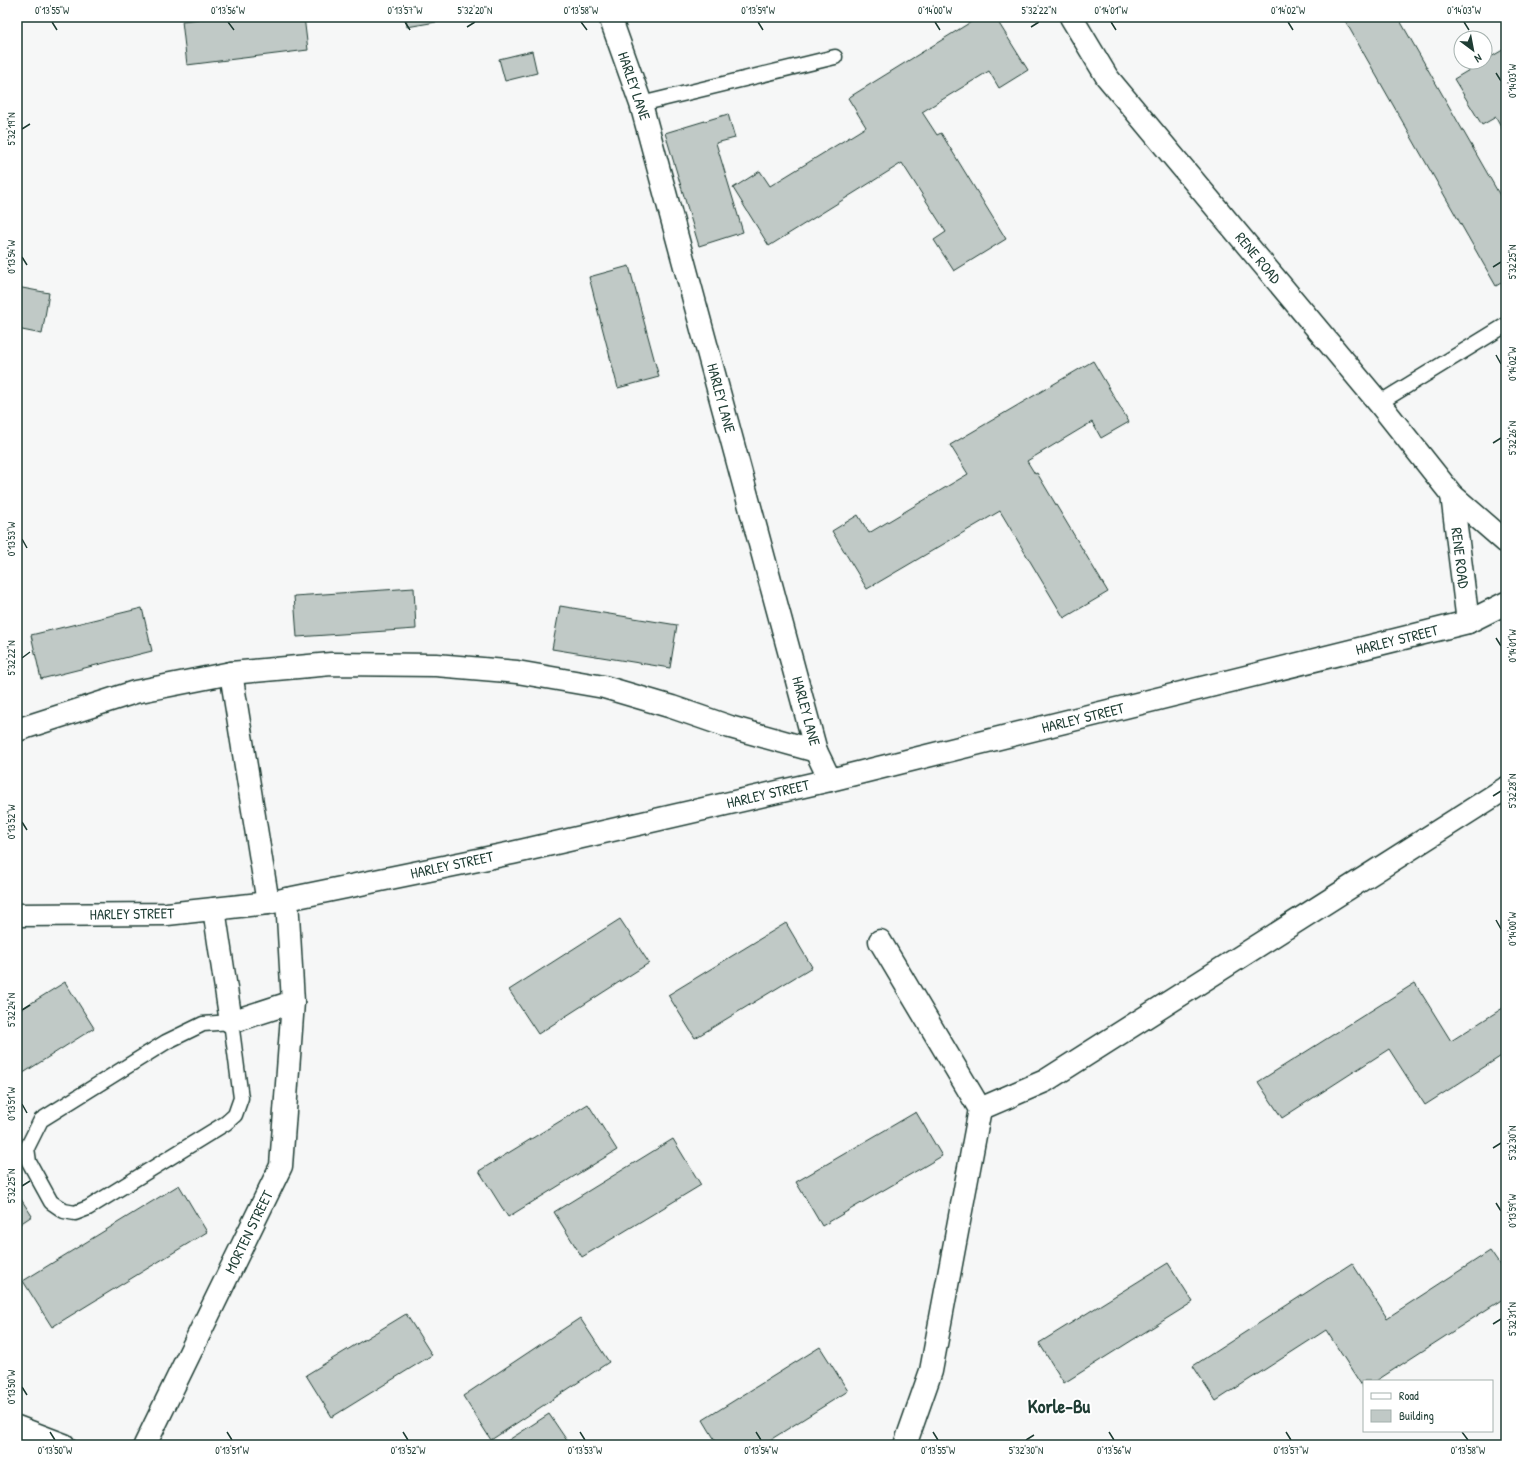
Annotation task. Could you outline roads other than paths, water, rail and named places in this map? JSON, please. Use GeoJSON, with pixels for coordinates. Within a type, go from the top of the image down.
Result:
{"type":"FeatureCollection","features":[{"type":"Feature","properties":{"kind":"street","name":"HARLEY LANE"},"geometry":{"type":"LineString","coordinates":[[610,17],[641,104],[816,751],[830,780]]}},
{"type":"Feature","properties":{"kind":"street","name":"RENE ROAD"},"geometry":{"type":"LineString","coordinates":[[1071,17],[1107,77],[1379,403],[1452,495],[1506,542]]}},
{"type":"Feature","properties":{"kind":"street","name":"RENE ROAD"},"geometry":{"type":"LineString","coordinates":[[1452,495],[1468,622]]}},
{"type":"Feature","properties":{"kind":"street","name":"HARLEY STREET"},"geometry":{"type":"LineString","coordinates":[[17,915],[167,914],[278,901],[520,851],[830,780],[1468,622],[1506,603]]}},
{"type":"Feature","properties":{"kind":"street"},"geometry":{"type":"LineString","coordinates":[[17,730],[134,692],[231,673],[331,664],[436,665],[516,672],[604,687],[672,707],[730,727],[816,751]]}},
{"type":"Feature","properties":{"kind":"street","name":"MORTEN STREET"},"geometry":{"type":"LineString","coordinates":[[145,1445],[281,1166],[293,1002],[278,901],[231,673]]}},
{"type":"Feature","properties":{"kind":"street"},"geometry":{"type":"LineString","coordinates":[[980,1109],[1045,1081],[1506,788]]}},
{"type":"Feature","properties":{"kind":"street"},"geometry":{"type":"LineString","coordinates":[[214,909],[231,1022],[293,1002]]}},
{"type":"Feature","properties":{"kind":"street"},"geometry":{"type":"LineString","coordinates":[[880,941],[980,1109],[931,1371],[906,1445]]}},
{"type":"Feature","properties":{"kind":"street"},"geometry":{"type":"LineString","coordinates":[[17,1427],[64,1445]]}},
{"type":"Feature","properties":{"kind":"lane"},"geometry":{"type":"LineString","coordinates":[[641,104],[835,57]]}},
{"type":"Feature","properties":{"kind":"lane"},"geometry":{"type":"LineString","coordinates":[[1379,403],[1506,325]]}},
{"type":"Feature","properties":{"kind":"lane"},"geometry":{"type":"LineString","coordinates":[[231,1022],[241,1098],[235,1114],[226,1123],[88,1208],[76,1212],[64,1211],[52,1202],[29,1162],[27,1148],[41,1120],[166,1042],[203,1024],[231,1022]]}},
{"type":"Feature","properties":{"kind":"district","name":"Korle-Bu"},"geometry":{"type":"Point","coordinates":[1059,1406]}}]}
